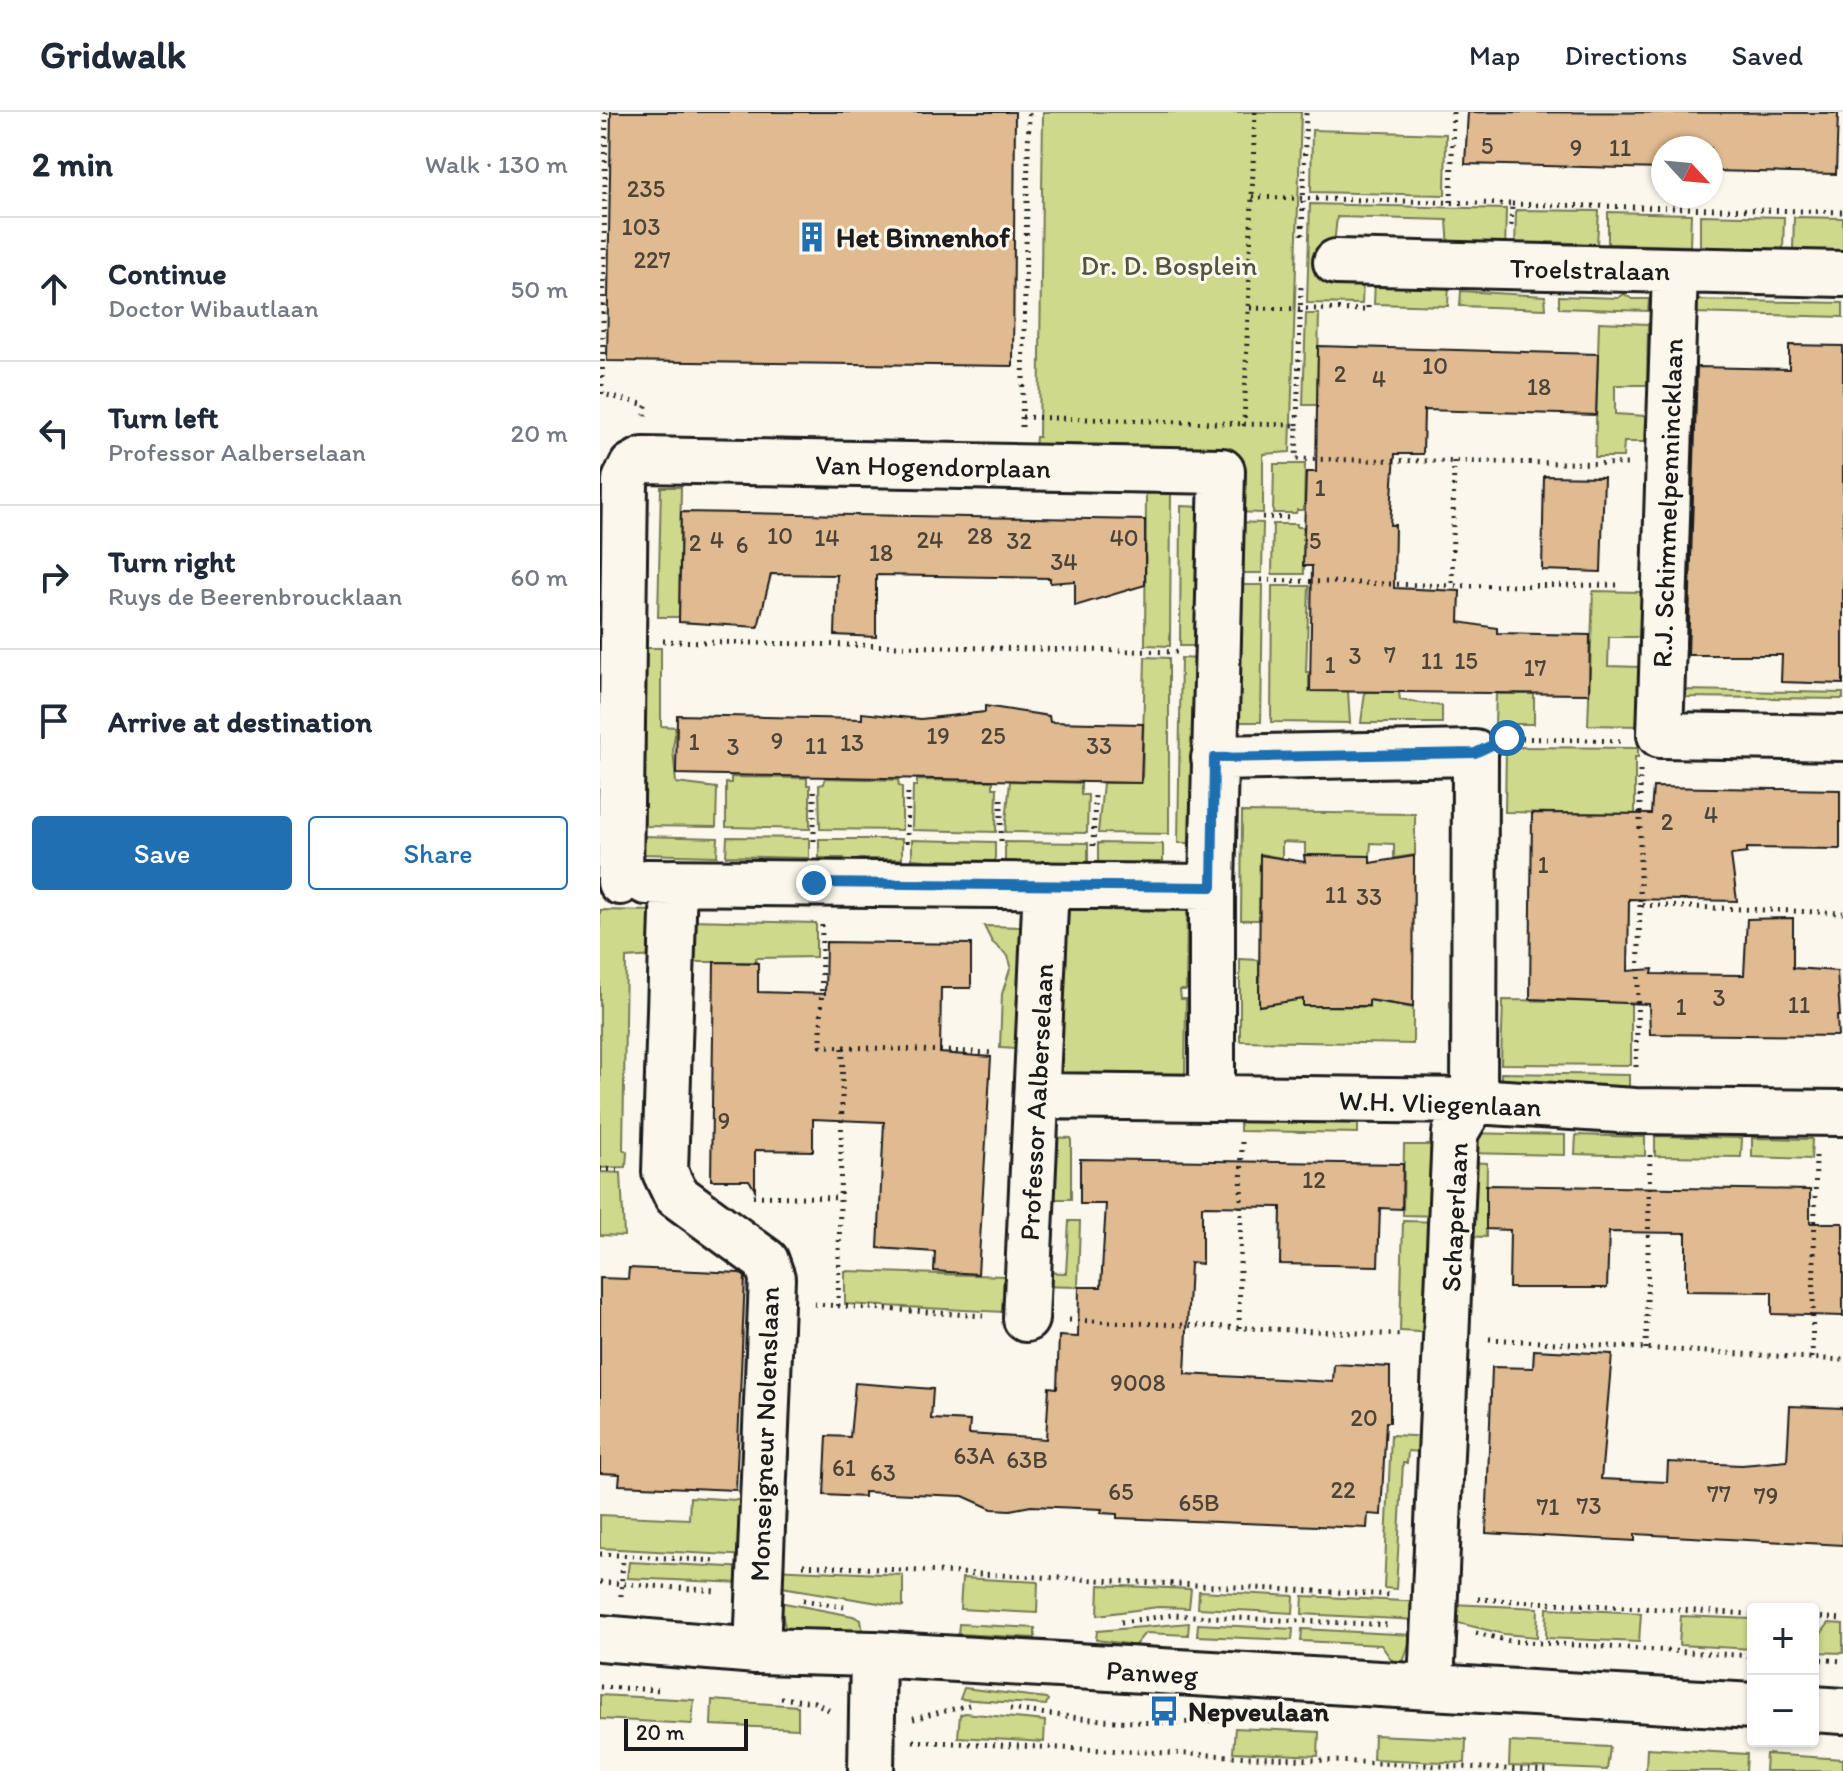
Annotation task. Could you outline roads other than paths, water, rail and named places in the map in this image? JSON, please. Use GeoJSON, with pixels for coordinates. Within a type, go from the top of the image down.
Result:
{"type":"FeatureCollection","features":[{"type":"Feature","properties":{"kind":"street","name":"Troelstralaan"},"geometry":{"type":"LineString","coordinates":[[1336,262],[1843,274]]}},
{"type":"Feature","properties":{"kind":"street","name":"R.J. Schimmelpennincklaan"},"geometry":{"type":"LineString","coordinates":[[1675,271],[1670,464],[1650,739],[1843,738]]}},
{"type":"Feature","properties":{"kind":"street","name":"Van Hogendorplaan"},"geometry":{"type":"LineString","coordinates":[[610,882],[622,641],[625,480],[632,466],[643,460],[1222,471],[1214,758]]}},
{"type":"Feature","properties":{"kind":"street","name":"Schaperlaan"},"geometry":{"type":"LineString","coordinates":[[1214,758],[1475,753],[1474,1101],[1455,1133],[1431,1685]]}},
{"type":"Feature","properties":{"kind":"street"},"geometry":{"type":"LineString","coordinates":[[1212,1098],[1214,758]]}},
{"type":"Feature","properties":{"kind":"street"},"geometry":{"type":"LineString","coordinates":[[610,882],[674,882],[818,901],[1046,885],[1212,887]]}},
{"type":"Feature","properties":{"kind":"street","name":"Monseigneur Nolenslaan"},"geometry":{"type":"LineString","coordinates":[[674,882],[665,1172],[676,1195],[766,1261],[772,1278],[757,1651]]}},
{"type":"Feature","properties":{"kind":"street","name":"Professor Aalberselaan"},"geometry":{"type":"LineString","coordinates":[[1026,1319],[1046,885]]}},
{"type":"Feature","properties":{"kind":"street","name":"W.H. Vliegenlaan"},"geometry":{"type":"LineString","coordinates":[[1038,1075],[1212,1098],[1474,1101],[1643,1111],[1830,1113]]}},
{"type":"Feature","properties":{"kind":"street","name":"Panweg"},"geometry":{"type":"LineString","coordinates":[[603,1618],[757,1651],[873,1654],[1747,1706]]}},
{"type":"Feature","properties":{"kind":"street"},"geometry":{"type":"LineString","coordinates":[[872,1754],[873,1654]]}},
{"type":"Feature","properties":{"kind":"street"},"geometry":{"type":"LineString","coordinates":[[1819,1709],[1843,1711]]}},
{"type":"Feature","properties":{"kind":"place","name":"Het Binnenhof"},"geometry":{"type":"Point","coordinates":[812,237]}},
{"type":"Feature","properties":{"kind":"place","name":"Nepveulaan"},"geometry":{"type":"Point","coordinates":[1164,1711]}},
{"type":"Feature","properties":{"kind":"park label","name":"Dr. D. Bosplein"},"geometry":{"type":"Point","coordinates":[1169,265]}}]}
